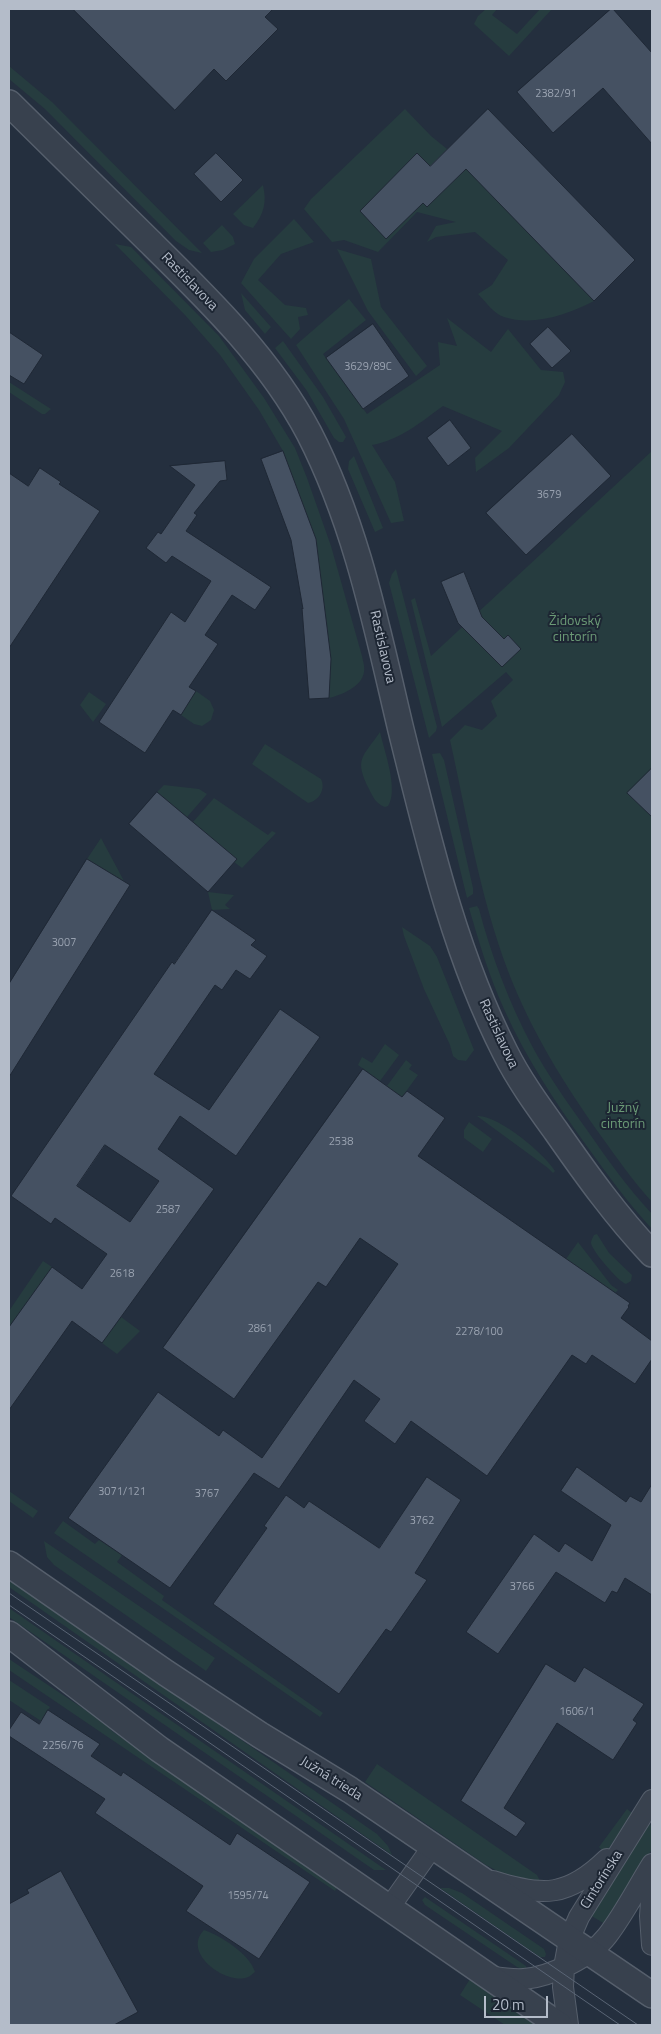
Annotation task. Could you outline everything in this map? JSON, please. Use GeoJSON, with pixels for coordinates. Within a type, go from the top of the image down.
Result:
{"type":"FeatureCollection","features":[{"type":"Feature","properties":{"kind":"street","name":"Rastislavova"},"geometry":{"type":"LineString","coordinates":[[9,103],[203,294],[273,377],[308,432],[340,502],[363,570],[408,758],[444,892],[464,955],[488,1015],[505,1053],[522,1082],[601,1195],[652,1254]]}},
{"type":"Feature","properties":{"kind":"street","name":"Južná trieda"},"geometry":{"type":"LineString","coordinates":[[9,1564],[260,1735],[350,1790],[652,1995]]}},
{"type":"Feature","properties":{"kind":"street"},"geometry":{"type":"LineString","coordinates":[[9,1634],[159,1749],[559,2025]]}},
{"type":"Feature","properties":{"kind":"street","name":"Cintorínska"},"geometry":{"type":"LineString","coordinates":[[579,1946],[579,1917],[652,1800]]}},
{"type":"Feature","properties":{"kind":"street"},"geometry":{"type":"LineString","coordinates":[[480,1877],[522,1890],[539,1892],[560,1890],[586,1878],[627,1840]]}},
{"type":"Feature","properties":{"kind":"street"},"geometry":{"type":"LineString","coordinates":[[389,1908],[433,1846]]}},
{"type":"Feature","properties":{"kind":"street"},"geometry":{"type":"LineString","coordinates":[[568,2025],[563,1987],[564,1967],[579,1946],[607,1936],[652,1864]]}},
{"type":"Feature","properties":{"kind":"street"},"geometry":{"type":"LineString","coordinates":[[652,1888],[650,1916],[652,1944]]}},
{"type":"Feature","properties":{"kind":"street"},"geometry":{"type":"LineString","coordinates":[[485,1975],[506,1979],[526,1979],[564,1967]]}},
{"type":"Feature","properties":{"kind":"green space"},"geometry":{"type":"Polygon","coordinates":[[[486,9],[497,9],[492,15],[517,34],[540,9],[552,9],[509,56],[474,24],[478,16],[486,9]]]}},
{"type":"Feature","properties":{"kind":"green space"},"geometry":{"type":"Polygon","coordinates":[[[9,66],[52,102],[202,253],[189,250],[176,241],[45,109],[9,79],[9,66]]]}},
{"type":"Feature","properties":{"kind":"green space"},"geometry":{"type":"Polygon","coordinates":[[[405,109],[431,136],[447,149],[594,301],[562,314],[539,320],[515,320],[500,315],[493,311],[478,294],[492,285],[508,260],[475,232],[436,237],[427,242],[436,226],[456,222],[417,212],[378,252],[344,240],[332,242],[304,209],[311,199],[405,109]]]}},
{"type":"Feature","properties":{"kind":"green space"},"geometry":{"type":"Polygon","coordinates":[[[263,185],[264,208],[260,218],[253,228],[244,225],[233,214],[263,185]]]}},
{"type":"Feature","properties":{"kind":"green space"},"geometry":{"type":"Polygon","coordinates":[[[294,219],[314,242],[281,254],[258,280],[285,305],[306,308],[308,315],[298,317],[300,329],[291,339],[241,283],[254,259],[294,219]]]}},
{"type":"Feature","properties":{"kind":"green space"},"geometry":{"type":"Polygon","coordinates":[[[222,225],[233,237],[235,244],[223,250],[211,252],[203,243],[222,225]]]}},
{"type":"Feature","properties":{"kind":"green space"},"geometry":{"type":"Polygon","coordinates":[[[115,244],[131,247],[219,336],[264,398],[295,448],[331,546],[363,662],[364,670],[359,682],[345,692],[329,698],[331,659],[316,539],[283,451],[259,410],[220,355],[185,315],[115,244]]]}},
{"type":"Feature","properties":{"kind":"green space"},"geometry":{"type":"Polygon","coordinates":[[[337,249],[371,259],[381,307],[427,366],[416,376],[368,311],[337,249]]]}},
{"type":"Feature","properties":{"kind":"green space"},"geometry":{"type":"Polygon","coordinates":[[[241,293],[271,327],[265,334],[245,310],[241,293]]]}},
{"type":"Feature","properties":{"kind":"green space"},"geometry":{"type":"Polygon","coordinates":[[[349,299],[366,320],[323,354],[367,414],[440,365],[438,342],[457,346],[447,318],[491,352],[508,329],[541,370],[563,372],[565,382],[559,395],[509,448],[476,472],[475,458],[502,431],[443,406],[401,435],[372,445],[395,482],[404,521],[391,523],[344,419],[296,345],[349,299]]]}},
{"type":"Feature","properties":{"kind":"green space"},"geometry":{"type":"Polygon","coordinates":[[[283,341],[323,397],[346,437],[343,442],[339,442],[334,438],[307,391],[275,348],[283,341]]]}},
{"type":"Feature","properties":{"kind":"green space"},"geometry":{"type":"Polygon","coordinates":[[[9,382],[51,409],[42,414],[9,392],[9,382]]]}},
{"type":"Feature","properties":{"kind":"green space"},"geometry":{"type":"Polygon","coordinates":[[[652,451],[652,1202],[625,1169],[587,1116],[561,1077],[538,1036],[508,971],[482,886],[450,740],[465,725],[482,730],[497,716],[491,701],[513,680],[506,672],[442,727],[411,600],[415,598],[431,656],[652,451]]]}},
{"type":"Feature","properties":{"kind":"green space"},"geometry":{"type":"Polygon","coordinates":[[[354,456],[383,528],[375,532],[348,469],[349,461],[354,456]]]}},
{"type":"Feature","properties":{"kind":"green space"},"geometry":{"type":"Polygon","coordinates":[[[396,569],[437,727],[436,731],[429,738],[389,583],[396,569]]]}},
{"type":"Feature","properties":{"kind":"green space"},"geometry":{"type":"Polygon","coordinates":[[[196,691],[210,701],[214,710],[211,720],[202,726],[194,724],[181,715],[196,691]]]}},
{"type":"Feature","properties":{"kind":"green space"},"geometry":{"type":"Polygon","coordinates":[[[89,692],[106,704],[93,722],[80,705],[89,692]]]}},
{"type":"Feature","properties":{"kind":"green space"},"geometry":{"type":"Polygon","coordinates":[[[380,732],[392,790],[391,799],[388,806],[385,807],[377,802],[372,795],[364,779],[361,765],[362,759],[380,732]]]}},
{"type":"Feature","properties":{"kind":"green space"},"geometry":{"type":"Polygon","coordinates":[[[265,744],[321,779],[323,787],[315,800],[308,803],[252,764],[265,744]]]}},
{"type":"Feature","properties":{"kind":"green space"},"geometry":{"type":"Polygon","coordinates":[[[440,753],[444,760],[473,888],[473,894],[467,898],[432,754],[440,753]]]}},
{"type":"Feature","properties":{"kind":"green space"},"geometry":{"type":"Polygon","coordinates":[[[164,785],[199,789],[207,794],[187,817],[157,792],[164,785]]]}},
{"type":"Feature","properties":{"kind":"green space"},"geometry":{"type":"Polygon","coordinates":[[[214,798],[268,835],[272,831],[276,833],[242,868],[234,862],[236,859],[193,822],[214,798]]]}},
{"type":"Feature","properties":{"kind":"green space"},"geometry":{"type":"Polygon","coordinates":[[[101,838],[124,881],[87,859],[101,838]]]}},
{"type":"Feature","properties":{"kind":"green space"},"geometry":{"type":"Polygon","coordinates":[[[208,892],[234,895],[225,905],[230,909],[212,910],[208,892]]]}},
{"type":"Feature","properties":{"kind":"green space"},"geometry":{"type":"Polygon","coordinates":[[[477,906],[501,978],[531,1044],[558,1088],[602,1152],[652,1214],[652,1229],[618,1188],[574,1129],[522,1045],[489,972],[469,908],[477,906]]]}},
{"type":"Feature","properties":{"kind":"green space"},"geometry":{"type":"Polygon","coordinates":[[[402,927],[430,946],[437,957],[474,1050],[466,1061],[458,1060],[453,1056],[450,1045],[424,989],[402,927]]]}},
{"type":"Feature","properties":{"kind":"green space"},"geometry":{"type":"Polygon","coordinates":[[[385,1044],[399,1055],[380,1081],[358,1065],[362,1057],[372,1063],[385,1044]]]}},
{"type":"Feature","properties":{"kind":"green space"},"geometry":{"type":"Polygon","coordinates":[[[406,1060],[412,1065],[409,1069],[418,1075],[402,1097],[387,1086],[406,1060]]]}},
{"type":"Feature","properties":{"kind":"green space"},"geometry":{"type":"Polygon","coordinates":[[[477,1116],[496,1121],[520,1136],[555,1171],[553,1173],[477,1116]]]}},
{"type":"Feature","properties":{"kind":"green space"},"geometry":{"type":"Polygon","coordinates":[[[469,1122],[492,1139],[483,1152],[464,1138],[464,1130],[469,1122]]]}},
{"type":"Feature","properties":{"kind":"green space"},"geometry":{"type":"Polygon","coordinates":[[[597,1234],[609,1253],[632,1275],[631,1281],[626,1284],[623,1282],[601,1259],[591,1243],[594,1235],[597,1234]]]}},
{"type":"Feature","properties":{"kind":"green space"},"geometry":{"type":"Polygon","coordinates":[[[578,1242],[611,1285],[618,1290],[615,1293],[566,1259],[578,1242]]]}},
{"type":"Feature","properties":{"kind":"green space"},"geometry":{"type":"Polygon","coordinates":[[[43,1261],[52,1267],[9,1327],[9,1311],[43,1261]]]}},
{"type":"Feature","properties":{"kind":"green space"},"geometry":{"type":"Polygon","coordinates":[[[121,1317],[140,1331],[117,1354],[102,1343],[121,1317]]]}},
{"type":"Feature","properties":{"kind":"green space"},"geometry":{"type":"Polygon","coordinates":[[[9,1491],[38,1511],[33,1518],[9,1501],[9,1491]]]}},
{"type":"Feature","properties":{"kind":"green space"},"geometry":{"type":"Polygon","coordinates":[[[63,1521],[95,1544],[99,1540],[122,1555],[117,1562],[164,1596],[162,1600],[323,1713],[320,1717],[54,1533],[63,1521]]]}},
{"type":"Feature","properties":{"kind":"green space"},"geometry":{"type":"Polygon","coordinates":[[[44,1541],[215,1658],[206,1671],[54,1565],[47,1557],[44,1541]]]}},
{"type":"Feature","properties":{"kind":"green space"},"geometry":{"type":"Polygon","coordinates":[[[9,1579],[377,1834],[388,1846],[392,1855],[9,1587],[9,1579]]]}},
{"type":"Feature","properties":{"kind":"green space"},"geometry":{"type":"Polygon","coordinates":[[[9,1608],[386,1870],[374,1870],[9,1617],[9,1608]]]}},
{"type":"Feature","properties":{"kind":"green space"},"geometry":{"type":"Polygon","coordinates":[[[9,1659],[105,1723],[112,1731],[337,1887],[335,1891],[9,1670],[9,1659]]]}},
{"type":"Feature","properties":{"kind":"green space"},"geometry":{"type":"Polygon","coordinates":[[[9,1680],[50,1707],[41,1721],[9,1700],[9,1680]]]}},
{"type":"Feature","properties":{"kind":"green space"},"geometry":{"type":"Polygon","coordinates":[[[377,1764],[537,1875],[541,1883],[505,1875],[486,1865],[365,1782],[377,1764]]]}},
{"type":"Feature","properties":{"kind":"green space"},"geometry":{"type":"Polygon","coordinates":[[[627,1809],[632,1813],[631,1816],[605,1854],[599,1847],[627,1809]]]}},
{"type":"Feature","properties":{"kind":"green space"},"geometry":{"type":"Polygon","coordinates":[[[648,1824],[652,1826],[652,1849],[605,1924],[590,1915],[648,1824]]]}},
{"type":"Feature","properties":{"kind":"green space"},"geometry":{"type":"Polygon","coordinates":[[[440,1888],[449,1888],[462,1893],[544,1949],[545,1957],[540,1957],[440,1888]]]}},
{"type":"Feature","properties":{"kind":"green space"},"geometry":{"type":"Polygon","coordinates":[[[425,1897],[526,1966],[526,1969],[517,1967],[425,1905],[422,1900],[425,1897]]]}},
{"type":"Feature","properties":{"kind":"green space"},"geometry":{"type":"Polygon","coordinates":[[[204,1930],[234,1946],[252,1965],[255,1972],[248,1977],[239,1979],[229,1977],[210,1966],[202,1957],[198,1948],[198,1939],[204,1930]]]}},
{"type":"Feature","properties":{"kind":"green space"},"geometry":{"type":"Polygon","coordinates":[[[470,1979],[540,2025],[505,2025],[460,1995],[470,1979]]]}},
{"type":"Feature","properties":{"kind":"building"},"geometry":{"type":"Polygon","coordinates":[[[73,9],[273,9],[265,17],[278,29],[226,81],[214,69],[175,110],[73,9]]]}},
{"type":"Feature","properties":{"kind":"building"},"geometry":{"type":"Polygon","coordinates":[[[611,9],[652,53],[652,144],[603,88],[553,133],[517,92],[611,9]]]}},
{"type":"Feature","properties":{"kind":"building"},"geometry":{"type":"Polygon","coordinates":[[[488,109],[635,260],[594,301],[466,169],[427,207],[423,203],[386,239],[360,211],[417,153],[430,166],[488,109]]]}},
{"type":"Feature","properties":{"kind":"building"},"geometry":{"type":"Polygon","coordinates":[[[216,153],[243,180],[221,202],[194,174],[216,153]]]}},
{"type":"Feature","properties":{"kind":"building"},"geometry":{"type":"Polygon","coordinates":[[[373,324],[409,376],[363,409],[326,358],[373,324]]]}},
{"type":"Feature","properties":{"kind":"building"},"geometry":{"type":"Polygon","coordinates":[[[548,327],[571,351],[552,368],[530,344],[548,327]]]}},
{"type":"Feature","properties":{"kind":"building"},"geometry":{"type":"Polygon","coordinates":[[[9,332],[43,355],[24,384],[9,375],[9,332]]]}},
{"type":"Feature","properties":{"kind":"building"},"geometry":{"type":"Polygon","coordinates":[[[450,420],[471,448],[448,466],[427,438],[450,420]]]}},
{"type":"Feature","properties":{"kind":"building"},"geometry":{"type":"Polygon","coordinates":[[[572,434],[611,476],[526,555],[486,513],[572,434]]]}},
{"type":"Feature","properties":{"kind":"building"},"geometry":{"type":"Polygon","coordinates":[[[283,451],[316,539],[331,659],[329,698],[309,699],[303,609],[291,540],[261,459],[283,451]]]}},
{"type":"Feature","properties":{"kind":"building"},"geometry":{"type":"Polygon","coordinates":[[[225,461],[227,480],[220,481],[194,513],[197,515],[186,531],[271,587],[255,610],[232,595],[205,635],[218,644],[189,687],[196,691],[181,715],[173,710],[145,753],[99,722],[171,612],[185,622],[211,581],[172,556],[166,563],[146,548],[158,532],[161,534],[195,485],[170,466],[225,461]]]}},
{"type":"Feature","properties":{"kind":"building"},"geometry":{"type":"Polygon","coordinates":[[[40,468],[61,482],[59,484],[100,511],[9,648],[9,473],[28,486],[40,468]]]}},
{"type":"Feature","properties":{"kind":"building"},"geometry":{"type":"Polygon","coordinates":[[[464,572],[482,617],[504,639],[508,635],[521,649],[502,667],[458,623],[441,582],[464,572]]]}},
{"type":"Feature","properties":{"kind":"building"},"geometry":{"type":"Polygon","coordinates":[[[652,768],[652,817],[627,793],[652,768]]]}},
{"type":"Feature","properties":{"kind":"building"},"geometry":{"type":"Polygon","coordinates":[[[157,792],[237,859],[208,892],[129,824],[157,792]]]}},
{"type":"Feature","properties":{"kind":"building"},"geometry":{"type":"Polygon","coordinates":[[[87,859],[130,885],[9,1077],[9,984],[87,859]]]}},
{"type":"Feature","properties":{"kind":"building"},"geometry":{"type":"Polygon","coordinates":[[[212,910],[256,940],[251,945],[267,956],[250,979],[236,970],[222,990],[215,985],[154,1074],[209,1110],[280,1009],[320,1037],[236,1156],[180,1116],[158,1149],[214,1189],[102,1343],[72,1321],[9,1410],[9,1327],[52,1267],[82,1289],[107,1254],[55,1218],[51,1224],[11,1196],[172,962],[174,964],[212,910]],[[105,1145],[77,1186],[130,1222],[159,1181],[105,1145]]]}},
{"type":"Feature","properties":{"kind":"building"},"geometry":{"type":"Polygon","coordinates":[[[363,1069],[402,1097],[407,1091],[445,1118],[418,1156],[630,1303],[621,1318],[652,1341],[652,1359],[635,1384],[592,1355],[586,1364],[572,1355],[487,1476],[411,1421],[395,1444],[364,1421],[380,1399],[354,1380],[279,1489],[254,1473],[170,1588],[68,1518],[158,1392],[219,1436],[223,1430],[262,1458],[398,1264],[360,1238],[326,1287],[318,1282],[234,1399],[163,1348],[363,1069]]]}},
{"type":"Feature","properties":{"kind":"building"},"geometry":{"type":"Polygon","coordinates":[[[577,1467],[626,1502],[630,1496],[641,1502],[652,1484],[652,1595],[625,1578],[617,1593],[612,1591],[605,1603],[556,1572],[498,1654],[466,1632],[534,1534],[559,1552],[565,1543],[592,1561],[611,1525],[561,1491],[577,1467]]]}},
{"type":"Feature","properties":{"kind":"building"},"geometry":{"type":"Polygon","coordinates":[[[427,1477],[461,1500],[415,1573],[427,1580],[391,1632],[386,1629],[339,1694],[213,1604],[267,1528],[264,1526],[286,1495],[304,1508],[309,1501],[379,1548],[427,1477]]]}},
{"type":"Feature","properties":{"kind":"building"},"geometry":{"type":"Polygon","coordinates":[[[546,1664],[575,1682],[584,1667],[644,1704],[633,1720],[637,1723],[613,1760],[557,1723],[504,1808],[526,1823],[516,1837],[461,1801],[546,1664]]]}},
{"type":"Feature","properties":{"kind":"building"},"geometry":{"type":"Polygon","coordinates":[[[48,1710],[100,1744],[91,1756],[121,1776],[123,1772],[230,1845],[237,1833],[310,1882],[259,1959],[186,1911],[203,1886],[95,1813],[105,1799],[9,1736],[9,1730],[21,1712],[39,1724],[48,1710]]]}},
{"type":"Feature","properties":{"kind":"building"},"geometry":{"type":"Polygon","coordinates":[[[61,1871],[138,2012],[114,2025],[9,2025],[9,1904],[29,1893],[27,1890],[61,1871]]]}},
{"type":"Feature","properties":{"kind":"tram line"},"geometry":{"type":"LineString","coordinates":[[9,1593],[638,2025]]}},
{"type":"Feature","properties":{"kind":"tram line"},"geometry":{"type":"LineString","coordinates":[[9,1605],[620,2025]]}},
{"type":"Feature","properties":{"kind":"park label","name":"Židovský cintorín"},"geometry":{"type":"Point","coordinates":[575,630]}},
{"type":"Feature","properties":{"kind":"park label","name":"Južný cintorín"},"geometry":{"type":"Point","coordinates":[623,1118]}}]}
